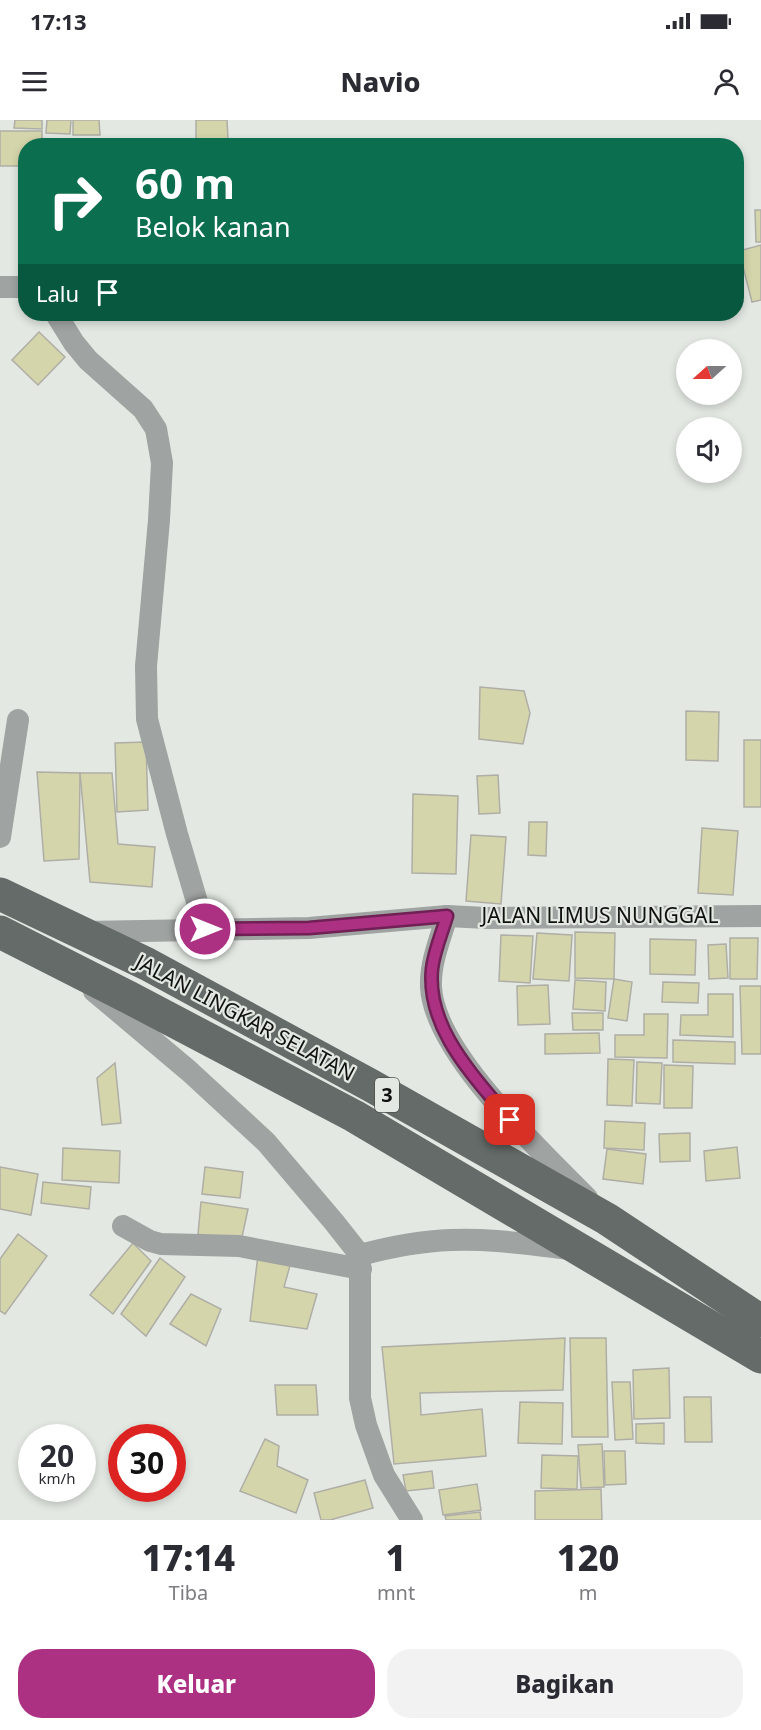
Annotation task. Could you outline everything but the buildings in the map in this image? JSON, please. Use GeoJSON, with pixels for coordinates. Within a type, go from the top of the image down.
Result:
{"type":"FeatureCollection","features":[{"type":"Feature","properties":{"kind":"main road","name":"JALAN LINGKAR SELATAN"},"geometry":{"type":"LineString","coordinates":[[0,894],[147,964],[370,1085],[607,1219],[761,1321]]}},
{"type":"Feature","properties":{"kind":"main road","name":"JALAN LINGKAR SELATAN"},"geometry":{"type":"LineString","coordinates":[[0,932],[354,1116],[761,1357]]}},
{"type":"Feature","properties":{"kind":"street"},"geometry":{"type":"LineString","coordinates":[[0,287],[18,287]]}},
{"type":"Feature","properties":{"kind":"street"},"geometry":{"type":"LineString","coordinates":[[60,321],[88,360],[143,409],[156,429],[162,463],[146,666],[147,718],[177,834],[205,929]]}},
{"type":"Feature","properties":{"kind":"street"},"geometry":{"type":"LineString","coordinates":[[0,837],[18,720]]}},
{"type":"Feature","properties":{"kind":"street"},"geometry":{"type":"LineString","coordinates":[[447,916],[432,967],[431,988],[436,1012],[450,1042],[510,1120],[607,1219]]}},
{"type":"Feature","properties":{"kind":"street","name":"JALAN LIMUS NUNGGAL"},"geometry":{"type":"LineString","coordinates":[[79,932],[309,928],[447,916],[487,918],[761,916]]}},
{"type":"Feature","properties":{"kind":"street"},"geometry":{"type":"LineString","coordinates":[[59,961],[189,1071],[266,1142],[334,1222],[361,1262],[360,1398],[366,1425],[384,1475],[411,1520]]}},
{"type":"Feature","properties":{"kind":"street"},"geometry":{"type":"LineString","coordinates":[[123,1226],[138,1236],[161,1244],[239,1246],[361,1262],[400,1245],[451,1240],[493,1241],[582,1251]]}},
{"type":"Feature","properties":{"kind":"route"},"geometry":{"type":"LineString","coordinates":[[205,929],[309,928],[447,916],[432,967],[431,988],[436,1012],[450,1042],[510,1120]]}}]}
